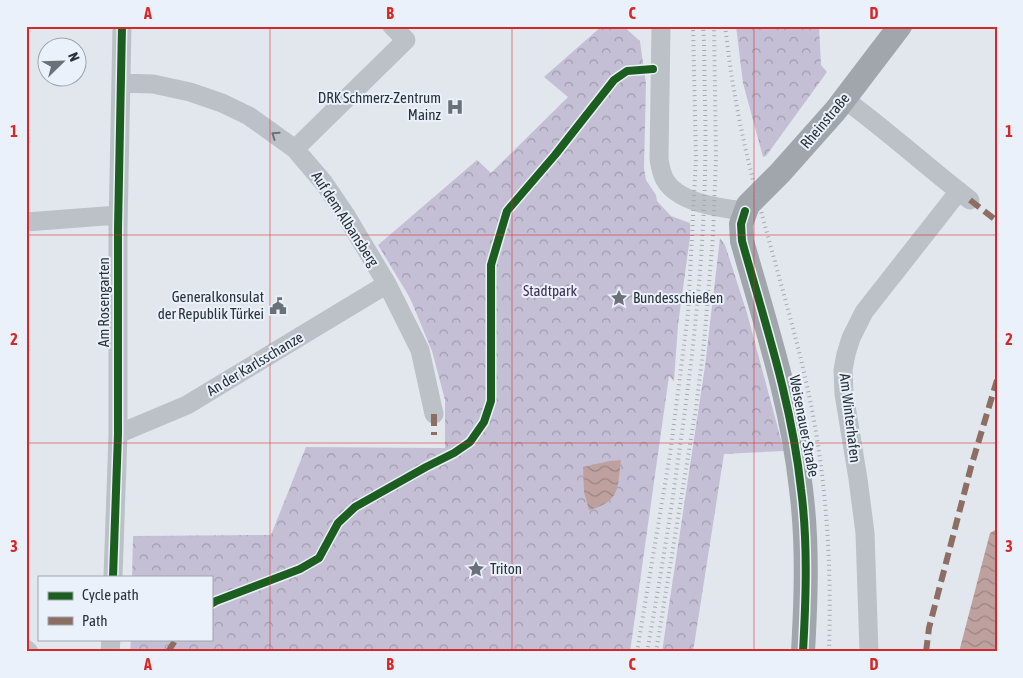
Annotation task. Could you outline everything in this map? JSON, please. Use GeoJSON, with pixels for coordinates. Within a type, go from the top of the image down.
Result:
{"type":"FeatureCollection","features":[{"type":"Feature","properties":{"kind":"main road","name":"Rheinstraße"},"geometry":{"type":"LineString","coordinates":[[745,211],[753,199],[780,173],[840,104],[900,26]]}},
{"type":"Feature","properties":{"kind":"main road","name":"Weisenauer Straße"},"geometry":{"type":"LineString","coordinates":[[745,211],[740,224],[742,242],[779,372],[802,490],[806,562],[803,652]]}},
{"type":"Feature","properties":{"kind":"street","name":"Am Rosengarten"},"geometry":{"type":"LineString","coordinates":[[113,576],[118,434],[118,215],[122,26]]}},
{"type":"Feature","properties":{"kind":"street"},"geometry":{"type":"LineString","coordinates":[[295,149],[406,40],[392,26]]}},
{"type":"Feature","properties":{"kind":"street"},"geometry":{"type":"LineString","coordinates":[[658,27],[659,159],[664,178],[674,191],[690,199],[717,207],[745,211]]}},
{"type":"Feature","properties":{"kind":"street","name":"Auf dem Albansberg"},"geometry":{"type":"LineString","coordinates":[[121,83],[153,84],[190,92],[222,102],[249,116],[295,149],[324,183],[387,284],[420,350],[434,414]]}},
{"type":"Feature","properties":{"kind":"street","name":"Am Winterhafen"},"geometry":{"type":"LineString","coordinates":[[840,104],[883,127],[958,191],[864,312],[851,338],[846,354],[843,382],[865,533],[869,652]]}},
{"type":"Feature","properties":{"kind":"street"},"geometry":{"type":"LineString","coordinates":[[26,222],[118,215]]}},
{"type":"Feature","properties":{"kind":"street","name":"An der Karlsschanze"},"geometry":{"type":"LineString","coordinates":[[118,434],[187,405],[387,284]]}},
{"type":"Feature","properties":{"kind":"street"},"geometry":{"type":"LineString","coordinates":[[26,649],[29,652]]}},
{"type":"Feature","properties":{"kind":"green space","name":"Stadtpark"},"geometry":{"type":"Polygon","coordinates":[[[602,26],[623,26],[640,41],[646,84],[644,168],[646,180],[656,195],[657,201],[671,216],[690,223],[690,237],[678,325],[674,381],[669,376],[630,652],[130,652],[131,640],[212,640],[212,576],[132,576],[133,536],[271,535],[306,447],[445,448],[445,400],[432,351],[410,298],[378,245],[477,160],[491,173],[568,97],[544,77],[602,26]]]}},
{"type":"Feature","properties":{"kind":"green space"},"geometry":{"type":"Polygon","coordinates":[[[736,26],[819,26],[821,65],[827,72],[766,156],[763,157],[743,83],[736,26]]]}},
{"type":"Feature","properties":{"kind":"green space"},"geometry":{"type":"Polygon","coordinates":[[[720,238],[725,245],[747,313],[784,451],[724,454],[693,652],[662,652],[705,366],[720,238]]]}},
{"type":"Feature","properties":{"kind":"water"},"geometry":{"type":"Polygon","coordinates":[[[621,460],[616,492],[607,502],[589,510],[584,492],[583,467],[621,460]]]}},
{"type":"Feature","properties":{"kind":"water"},"geometry":{"type":"Polygon","coordinates":[[[997,529],[997,652],[959,652],[990,533],[997,529]]]}},
{"type":"Feature","properties":{"kind":"railway"},"geometry":{"type":"LineString","coordinates":[[637,652],[670,454],[688,314],[696,158],[693,26]]}},
{"type":"Feature","properties":{"kind":"railway"},"geometry":{"type":"LineString","coordinates":[[647,652],[676,478],[691,365],[703,234],[705,190],[703,26]]}},
{"type":"Feature","properties":{"kind":"railway"},"geometry":{"type":"LineString","coordinates":[[656,652],[696,408],[704,343],[713,236],[716,158],[714,26]]}},
{"type":"Feature","properties":{"kind":"railway"},"geometry":{"type":"LineString","coordinates":[[725,26],[731,74],[749,163],[797,345],[813,414],[826,516],[830,618],[829,652]]}},
{"type":"Feature","properties":{"kind":"marked path"},"geometry":{"type":"LineString","coordinates":[[970,200],[997,221]]}},
{"type":"Feature","properties":{"kind":"marked path"},"geometry":{"type":"LineString","coordinates":[[926,652],[929,628],[971,467],[997,380]]}},
{"type":"Feature","properties":{"kind":"marked path"},"geometry":{"type":"LineString","coordinates":[[434,414],[434,435]]}},
{"type":"Feature","properties":{"kind":"marked path"},"geometry":{"type":"LineString","coordinates":[[168,652],[175,640]]}},
{"type":"Feature","properties":{"kind":"cycle path"},"geometry":{"type":"LineString","coordinates":[[113,576],[118,434],[118,228],[122,26]]}},
{"type":"Feature","properties":{"kind":"cycle path"},"geometry":{"type":"LineString","coordinates":[[212,603],[300,569],[319,558],[338,523],[355,507],[454,453],[470,442],[484,422],[491,401],[491,265],[507,211],[555,155],[614,80],[627,71],[653,69]]}},
{"type":"Feature","properties":{"kind":"cycle path"},"geometry":{"type":"LineString","coordinates":[[745,211],[741,224],[742,241],[784,395],[797,457],[806,550],[803,652]]}},
{"type":"Feature","properties":{"kind":"place","name":"DRK Schmerz-Zentrum Mainz"},"geometry":{"type":"Point","coordinates":[455,107]}},
{"type":"Feature","properties":{"kind":"place","name":"Bundesschießen"},"geometry":{"type":"Point","coordinates":[619,298]}},
{"type":"Feature","properties":{"kind":"place","name":"Generalkonsulat der Republik Türkei"},"geometry":{"type":"Point","coordinates":[278,306]}},
{"type":"Feature","properties":{"kind":"place","name":"Triton"},"geometry":{"type":"Point","coordinates":[476,569]}}]}
